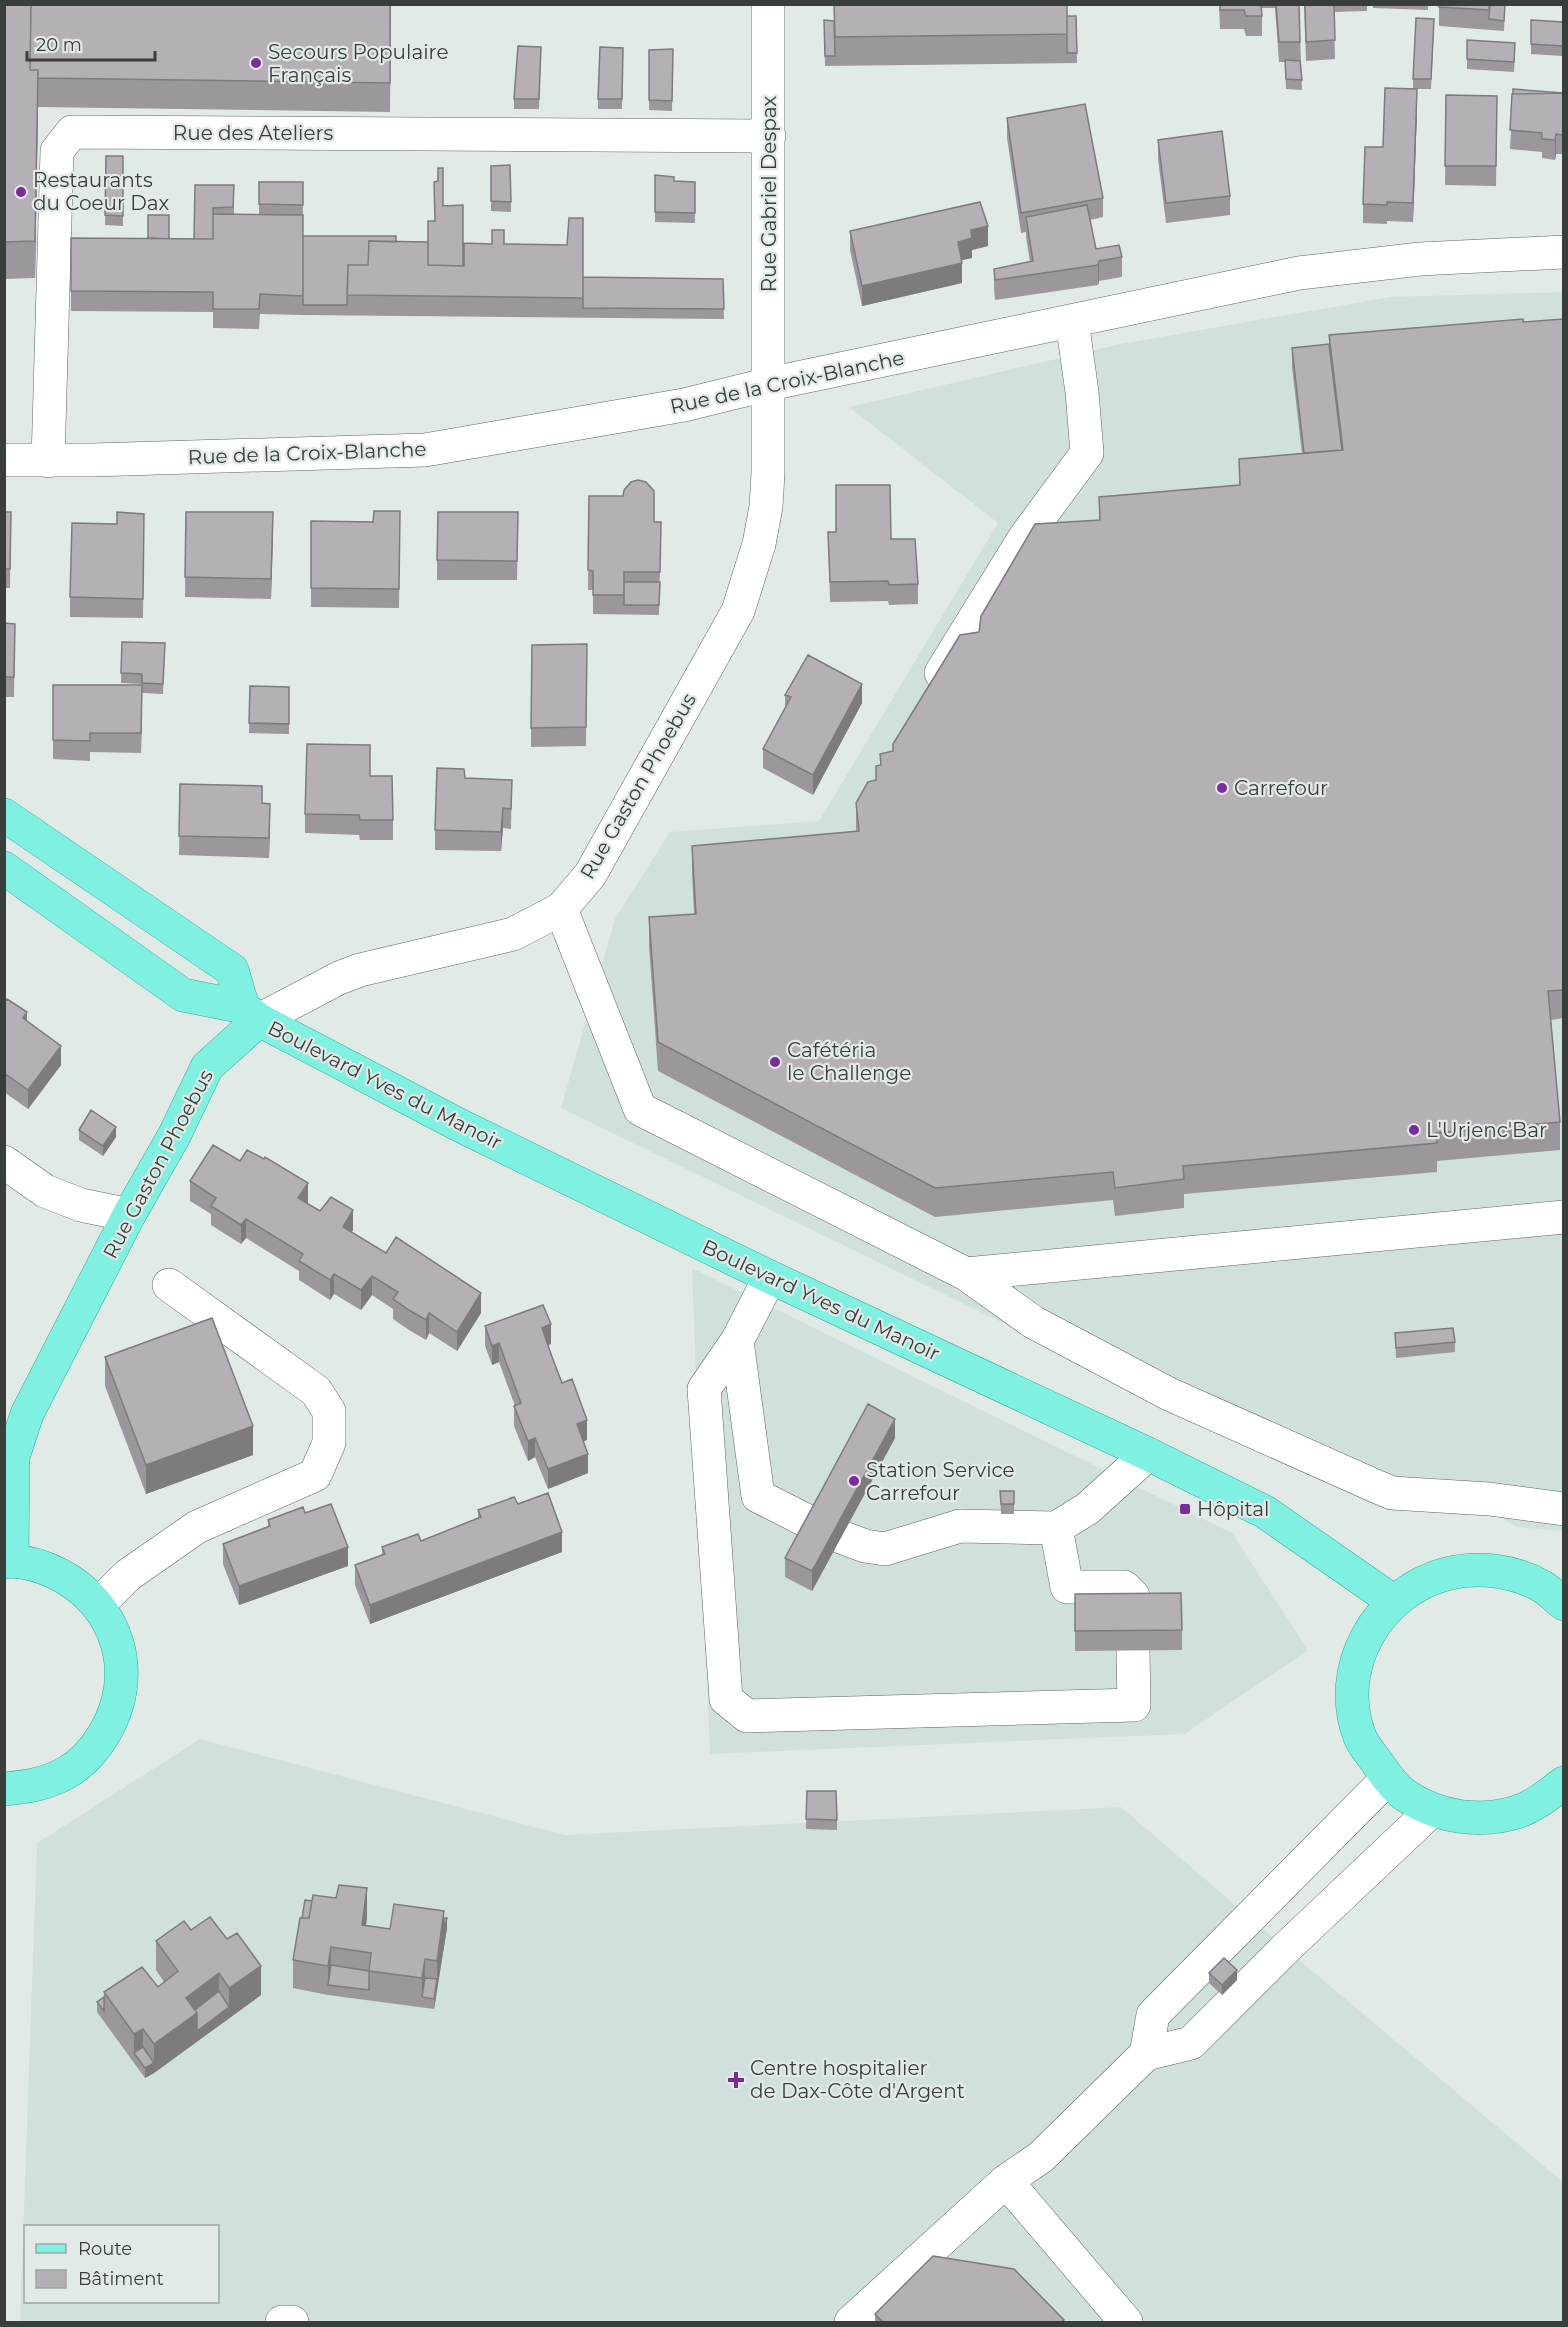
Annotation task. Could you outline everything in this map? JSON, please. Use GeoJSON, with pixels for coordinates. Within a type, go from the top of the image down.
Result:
{"type":"FeatureCollection","features":[{"type":"Feature","properties":{"kind":"main road"},"geometry":{"type":"LineString","coordinates":[[4,815],[232,970],[251,1014]]}},
{"type":"Feature","properties":{"kind":"main road","name":"Boulevard Yves du Manoir"},"geometry":{"type":"LineString","coordinates":[[4,868],[183,995],[251,1014],[449,1120],[771,1277],[1148,1454],[1265,1512],[1393,1601]]}},
{"type":"Feature","properties":{"kind":"main road","name":"Rue Gaston Phoebus"},"geometry":{"type":"LineString","coordinates":[[8,1562],[9,1454],[27,1414],[129,1215],[174,1136],[207,1068],[251,1014]]}},
{"type":"Feature","properties":{"kind":"main road"},"geometry":{"type":"LineString","coordinates":[[4,1789],[36,1786],[68,1772],[94,1750],[113,1720],[122,1687],[121,1658],[113,1630],[98,1605],[74,1582],[45,1568],[8,1562]]}},
{"type":"Feature","properties":{"kind":"main road"},"geometry":{"type":"LineString","coordinates":[[1563,1604],[1543,1587],[1506,1572],[1465,1569],[1427,1579],[1393,1601],[1370,1630],[1356,1665],[1353,1702],[1360,1738],[1388,1778],[1406,1797],[1432,1810],[1460,1817],[1489,1817],[1518,1812],[1544,1799],[1563,1783]]}},
{"type":"Feature","properties":{"kind":"street","name":"Rue Gabriel Despax"},"geometry":{"type":"LineString","coordinates":[[768,4],[769,384]]}},
{"type":"Feature","properties":{"kind":"street","name":"Rue des Ateliers"},"geometry":{"type":"LineString","coordinates":[[48,460],[57,151],[72,132],[769,136]]}},
{"type":"Feature","properties":{"kind":"street","name":"Rue de la Croix-Blanche"},"geometry":{"type":"LineString","coordinates":[[4,460],[425,450],[684,405],[769,384],[1299,273],[1420,259],[1563,252]]}},
{"type":"Feature","properties":{"kind":"street"},"geometry":{"type":"LineString","coordinates":[[926,698],[1025,537],[1087,453],[1082,392],[1072,321]]}},
{"type":"Feature","properties":{"kind":"street","name":"Rue Gaston Phoebus"},"geometry":{"type":"LineString","coordinates":[[251,1014],[360,970],[513,934],[561,909],[590,875],[738,611],[759,544],[766,507],[769,384]]}},
{"type":"Feature","properties":{"kind":"street"},"geometry":{"type":"LineString","coordinates":[[561,909],[640,1109],[966,1274],[1033,1322],[1170,1394],[1373,1485],[1392,1493],[1489,1499],[1563,1509]]}},
{"type":"Feature","properties":{"kind":"street"},"geometry":{"type":"LineString","coordinates":[[4,1162],[45,1191],[81,1205],[129,1215]]}},
{"type":"Feature","properties":{"kind":"street"},"geometry":{"type":"LineString","coordinates":[[966,1274],[1563,1217]]}},
{"type":"Feature","properties":{"kind":"street"},"geometry":{"type":"LineString","coordinates":[[771,1277],[736,1341],[704,1389],[726,1700],[747,1716],[1134,1705],[1133,1650]]}},
{"type":"Feature","properties":{"kind":"street"},"geometry":{"type":"LineString","coordinates":[[98,1605],[128,1575],[197,1527],[315,1475],[329,1443],[329,1411],[316,1391],[169,1285]]}},
{"type":"Feature","properties":{"kind":"street"},"geometry":{"type":"LineString","coordinates":[[736,1341],[758,1496],[865,1546],[885,1549],[960,1526],[1056,1528],[1087,1509],[1148,1454]]}},
{"type":"Feature","properties":{"kind":"street"},"geometry":{"type":"LineString","coordinates":[[1056,1528],[1067,1587],[1124,1587],[1132,1596],[1133,1613]]}},
{"type":"Feature","properties":{"kind":"street"},"geometry":{"type":"LineString","coordinates":[[1146,2054],[1153,2015],[1388,1778]]}},
{"type":"Feature","properties":{"kind":"street"},"geometry":{"type":"LineString","coordinates":[[851,2322],[1006,2181],[1041,2157],[1146,2054],[1191,2043],[1286,1948],[1432,1810]]}},
{"type":"Feature","properties":{"kind":"street"},"geometry":{"type":"LineString","coordinates":[[1006,2181],[1126,2322]]}},
{"type":"Feature","properties":{"kind":"street"},"geometry":{"type":"LineString","coordinates":[[282,2322],[292,2322]]}},
{"type":"Feature","properties":{"kind":"shaded area","name":"Carrefour"},"geometry":{"type":"Polygon","coordinates":[[[1563,292],[1563,1531],[1516,1527],[1492,1511],[1377,1507],[1320,1477],[561,1108],[615,919],[670,832],[819,821],[998,523],[849,407],[1121,344],[1390,297],[1563,292]]]}},
{"type":"Feature","properties":{"kind":"shaded area"},"geometry":{"type":"Polygon","coordinates":[[[692,1268],[1232,1533],[1308,1650],[1185,1734],[710,1754],[692,1268]]]}},
{"type":"Feature","properties":{"kind":"shaded area","name":"Centre hospitalier de Dax-Côte d'Argent"},"geometry":{"type":"Polygon","coordinates":[[[200,1739],[565,1835],[1121,1807],[1563,2182],[1563,2322],[20,2322],[37,1843],[200,1739]]]}},
{"type":"Feature","properties":{"kind":"building","name":"Restaurants du Coeur Dax"},"geometry":{"type":"Polygon","coordinates":[[[4,4],[31,4],[30,70],[38,70],[35,241],[4,242],[4,4]]]}},
{"type":"Feature","properties":{"kind":"building"},"geometry":{"type":"Polygon","coordinates":[[[31,4],[390,4],[390,83],[38,78],[38,70],[30,70],[31,4]]]}},
{"type":"Feature","properties":{"kind":"building"},"geometry":{"type":"Polygon","coordinates":[[[834,4],[1067,4],[1067,34],[835,37],[834,4]]]}},
{"type":"Feature","properties":{"kind":"building"},"geometry":{"type":"Polygon","coordinates":[[[1220,4],[1261,4],[1262,16],[1246,16],[1244,10],[1220,10],[1220,4]]]}},
{"type":"Feature","properties":{"kind":"building"},"geometry":{"type":"Polygon","coordinates":[[[1276,4],[1299,4],[1300,42],[1279,42],[1276,4]]]}},
{"type":"Feature","properties":{"kind":"building"},"geometry":{"type":"Polygon","coordinates":[[[1305,4],[1334,4],[1335,40],[1306,42],[1305,4]]]}},
{"type":"Feature","properties":{"kind":"building"},"geometry":{"type":"Polygon","coordinates":[[[1439,4],[1489,4],[1489,10],[1439,7],[1439,4]]]}},
{"type":"Feature","properties":{"kind":"building"},"geometry":{"type":"Polygon","coordinates":[[[1490,4],[1505,4],[1504,21],[1489,19],[1490,4]]]}},
{"type":"Feature","properties":{"kind":"building"},"geometry":{"type":"Polygon","coordinates":[[[1067,16],[1076,16],[1077,53],[1067,53],[1067,16]]]}},
{"type":"Feature","properties":{"kind":"building"},"geometry":{"type":"Polygon","coordinates":[[[1416,18],[1434,19],[1431,79],[1413,79],[1416,18]]]}},
{"type":"Feature","properties":{"kind":"building"},"geometry":{"type":"Polygon","coordinates":[[[824,20],[834,21],[835,56],[825,56],[824,20]]]}},
{"type":"Feature","properties":{"kind":"building"},"geometry":{"type":"Polygon","coordinates":[[[1531,20],[1563,22],[1563,46],[1531,44],[1531,20]]]}},
{"type":"Feature","properties":{"kind":"building"},"geometry":{"type":"Polygon","coordinates":[[[1467,40],[1515,43],[1514,62],[1467,59],[1467,40]]]}},
{"type":"Feature","properties":{"kind":"building"},"geometry":{"type":"Polygon","coordinates":[[[518,46],[541,47],[539,99],[514,99],[518,46]]]}},
{"type":"Feature","properties":{"kind":"building"},"geometry":{"type":"Polygon","coordinates":[[[600,47],[623,48],[622,99],[598,99],[600,47]]]}},
{"type":"Feature","properties":{"kind":"building"},"geometry":{"type":"Polygon","coordinates":[[[673,49],[672,101],[649,100],[649,50],[673,49]]]}},
{"type":"Feature","properties":{"kind":"building"},"geometry":{"type":"Polygon","coordinates":[[[1285,60],[1300,61],[1302,80],[1286,79],[1285,60]]]}},
{"type":"Feature","properties":{"kind":"building"},"geometry":{"type":"Polygon","coordinates":[[[1385,88],[1417,89],[1413,203],[1363,204],[1365,147],[1383,147],[1385,88]]]}},
{"type":"Feature","properties":{"kind":"building"},"geometry":{"type":"Polygon","coordinates":[[[1513,89],[1563,93],[1513,94],[1513,89]]]}},
{"type":"Feature","properties":{"kind":"building"},"geometry":{"type":"Polygon","coordinates":[[[1563,93],[1563,135],[1556,134],[1555,140],[1542,139],[1542,133],[1510,130],[1512,94],[1563,93]]]}},
{"type":"Feature","properties":{"kind":"building"},"geometry":{"type":"Polygon","coordinates":[[[1446,95],[1497,96],[1496,166],[1445,166],[1446,95]]]}},
{"type":"Feature","properties":{"kind":"building"},"geometry":{"type":"Polygon","coordinates":[[[1085,104],[1103,198],[1021,213],[1007,118],[1085,104]]]}},
{"type":"Feature","properties":{"kind":"building"},"geometry":{"type":"Polygon","coordinates":[[[1222,131],[1230,196],[1166,203],[1158,140],[1222,131]]]}},
{"type":"Feature","properties":{"kind":"building"},"geometry":{"type":"Polygon","coordinates":[[[106,156],[123,156],[123,216],[105,215],[106,156]]]}},
{"type":"Feature","properties":{"kind":"building"},"geometry":{"type":"Polygon","coordinates":[[[510,165],[511,202],[491,201],[491,166],[510,165]]]}},
{"type":"Feature","properties":{"kind":"building"},"geometry":{"type":"Polygon","coordinates":[[[438,168],[443,168],[443,206],[463,205],[463,266],[428,265],[428,221],[435,221],[434,182],[438,181],[438,168]]]}},
{"type":"Feature","properties":{"kind":"building"},"geometry":{"type":"Polygon","coordinates":[[[655,175],[674,177],[674,181],[695,182],[695,213],[655,212],[655,175]]]}},
{"type":"Feature","properties":{"kind":"building"},"geometry":{"type":"Polygon","coordinates":[[[259,182],[303,182],[303,205],[259,204],[259,182]]]}},
{"type":"Feature","properties":{"kind":"building"},"geometry":{"type":"Polygon","coordinates":[[[195,185],[234,185],[233,207],[213,208],[213,239],[194,239],[195,185]]]}},
{"type":"Feature","properties":{"kind":"building"},"geometry":{"type":"Polygon","coordinates":[[[980,202],[988,226],[971,230],[972,238],[958,242],[962,263],[862,286],[850,231],[980,202]]]}},
{"type":"Feature","properties":{"kind":"building"},"geometry":{"type":"Polygon","coordinates":[[[1087,205],[1096,249],[1119,245],[1122,257],[1099,261],[1098,265],[995,280],[994,269],[1033,261],[1026,217],[1087,205]]]}},
{"type":"Feature","properties":{"kind":"building"},"geometry":{"type":"Polygon","coordinates":[[[213,214],[303,215],[303,296],[260,294],[259,309],[213,309],[213,292],[71,291],[71,238],[213,239],[213,214]]]}},
{"type":"Feature","properties":{"kind":"building"},"geometry":{"type":"Polygon","coordinates":[[[148,215],[169,215],[169,239],[148,238],[148,215]]]}},
{"type":"Feature","properties":{"kind":"building"},"geometry":{"type":"Polygon","coordinates":[[[569,218],[583,218],[583,298],[347,295],[348,265],[368,265],[369,241],[428,242],[428,265],[464,266],[464,243],[492,244],[492,230],[504,230],[504,244],[567,245],[569,218]]]}},
{"type":"Feature","properties":{"kind":"building"},"geometry":{"type":"Polygon","coordinates":[[[303,236],[396,236],[396,242],[369,241],[368,265],[348,265],[347,305],[303,305],[303,236]]]}},
{"type":"Feature","properties":{"kind":"building"},"geometry":{"type":"Polygon","coordinates":[[[583,277],[723,279],[724,309],[583,308],[583,277]]]}},
{"type":"Feature","properties":{"kind":"building","name":"Carrefour"},"geometry":{"type":"Polygon","coordinates":[[[1523,319],[1523,322],[1563,319],[1563,990],[1548,991],[1560,1122],[1436,1133],[1437,1143],[1183,1166],[1184,1179],[1115,1188],[1113,1172],[935,1188],[658,1042],[649,917],[696,914],[692,846],[859,831],[856,803],[868,782],[876,780],[876,766],[881,765],[880,754],[893,751],[893,744],[960,635],[979,632],[981,616],[1035,524],[1100,520],[1099,497],[1240,485],[1239,459],[1343,450],[1329,335],[1523,319]]]}},
{"type":"Feature","properties":{"kind":"building"},"geometry":{"type":"Polygon","coordinates":[[[1329,344],[1342,450],[1304,453],[1292,348],[1329,344]]]}},
{"type":"Feature","properties":{"kind":"building"},"geometry":{"type":"Polygon","coordinates":[[[638,480],[646,482],[654,491],[654,522],[661,522],[660,572],[624,572],[624,595],[593,595],[593,571],[588,570],[589,496],[623,496],[624,490],[631,482],[638,480]]]}},
{"type":"Feature","properties":{"kind":"building"},"geometry":{"type":"Polygon","coordinates":[[[836,485],[890,485],[891,539],[915,539],[918,584],[889,585],[888,581],[830,582],[828,532],[836,532],[836,485]]]}},
{"type":"Feature","properties":{"kind":"building"},"geometry":{"type":"Polygon","coordinates":[[[374,511],[400,511],[399,589],[311,588],[311,521],[373,522],[374,511]]]}},
{"type":"Feature","properties":{"kind":"building"},"geometry":{"type":"Polygon","coordinates":[[[4,512],[11,512],[10,569],[4,569],[4,512]]]}},
{"type":"Feature","properties":{"kind":"building"},"geometry":{"type":"Polygon","coordinates":[[[117,512],[144,514],[143,599],[70,597],[72,523],[117,524],[117,512]]]}},
{"type":"Feature","properties":{"kind":"building"},"geometry":{"type":"Polygon","coordinates":[[[186,512],[273,512],[271,579],[185,577],[186,512]]]}},
{"type":"Feature","properties":{"kind":"building"},"geometry":{"type":"Polygon","coordinates":[[[438,512],[518,512],[517,561],[437,560],[438,512]]]}},
{"type":"Feature","properties":{"kind":"building"},"geometry":{"type":"Polygon","coordinates":[[[624,582],[660,582],[659,605],[624,605],[624,582]]]}},
{"type":"Feature","properties":{"kind":"building"},"geometry":{"type":"Polygon","coordinates":[[[4,623],[15,624],[14,677],[4,677],[4,623]]]}},
{"type":"Feature","properties":{"kind":"building"},"geometry":{"type":"Polygon","coordinates":[[[122,642],[165,643],[163,684],[142,683],[142,674],[121,673],[122,642]]]}},
{"type":"Feature","properties":{"kind":"building"},"geometry":{"type":"Polygon","coordinates":[[[587,644],[586,727],[531,728],[532,645],[587,644]]]}},
{"type":"Feature","properties":{"kind":"building"},"geometry":{"type":"Polygon","coordinates":[[[808,655],[862,684],[813,775],[763,749],[791,697],[785,695],[808,655]]]}},
{"type":"Feature","properties":{"kind":"building"},"geometry":{"type":"Polygon","coordinates":[[[53,685],[142,685],[141,733],[90,733],[90,741],[53,740],[53,685]]]}},
{"type":"Feature","properties":{"kind":"building"},"geometry":{"type":"Polygon","coordinates":[[[250,686],[289,687],[289,724],[249,723],[250,686]]]}},
{"type":"Feature","properties":{"kind":"building"},"geometry":{"type":"Polygon","coordinates":[[[307,744],[370,745],[370,776],[392,776],[393,820],[360,820],[359,815],[305,814],[307,744]]]}},
{"type":"Feature","properties":{"kind":"building"},"geometry":{"type":"Polygon","coordinates":[[[437,768],[464,769],[465,778],[512,780],[511,809],[503,808],[501,832],[435,830],[437,768]]]}},
{"type":"Feature","properties":{"kind":"building"},"geometry":{"type":"Polygon","coordinates":[[[180,784],[262,786],[262,803],[270,804],[269,838],[179,836],[180,784]]]}},
{"type":"Feature","properties":{"kind":"building"},"geometry":{"type":"Polygon","coordinates":[[[7,999],[27,1012],[23,1018],[61,1046],[28,1090],[4,1073],[4,1002],[7,999]]]}},
{"type":"Feature","properties":{"kind":"building"},"geometry":{"type":"Polygon","coordinates":[[[91,1110],[116,1127],[103,1146],[79,1130],[91,1110]]]}},
{"type":"Feature","properties":{"kind":"building"},"geometry":{"type":"Polygon","coordinates":[[[213,1145],[240,1161],[247,1150],[264,1159],[265,1157],[308,1183],[298,1198],[320,1211],[331,1197],[353,1210],[343,1227],[386,1253],[396,1237],[481,1293],[457,1332],[429,1313],[426,1320],[409,1310],[393,1299],[398,1292],[372,1276],[361,1290],[334,1274],[330,1280],[299,1261],[303,1254],[246,1219],[241,1225],[211,1206],[216,1198],[190,1181],[213,1145]]]}},
{"type":"Feature","properties":{"kind":"building"},"geometry":{"type":"Polygon","coordinates":[[[543,1305],[551,1324],[542,1328],[552,1357],[562,1383],[572,1379],[587,1420],[577,1424],[588,1454],[548,1469],[535,1438],[528,1441],[514,1406],[521,1403],[499,1343],[492,1346],[485,1326],[543,1305]]]}},
{"type":"Feature","properties":{"kind":"building"},"geometry":{"type":"Polygon","coordinates":[[[212,1318],[253,1426],[146,1465],[105,1357],[212,1318]]]}},
{"type":"Feature","properties":{"kind":"building"},"geometry":{"type":"Polygon","coordinates":[[[1453,1328],[1455,1342],[1396,1348],[1395,1333],[1453,1328]]]}},
{"type":"Feature","properties":{"kind":"building","name":"Station Service Carrefour"},"geometry":{"type":"Polygon","coordinates":[[[868,1404],[895,1419],[812,1571],[785,1558],[868,1404]]]}},
{"type":"Feature","properties":{"kind":"building"},"geometry":{"type":"Polygon","coordinates":[[[1000,1491],[1014,1491],[1014,1504],[1001,1504],[1000,1491]]]}},
{"type":"Feature","properties":{"kind":"building"},"geometry":{"type":"Polygon","coordinates":[[[548,1493],[562,1532],[370,1605],[355,1565],[385,1554],[382,1547],[418,1534],[421,1541],[481,1517],[478,1510],[514,1497],[518,1504],[548,1493]]]}},
{"type":"Feature","properties":{"kind":"building"},"geometry":{"type":"Polygon","coordinates":[[[331,1504],[348,1547],[239,1586],[223,1544],[270,1526],[268,1520],[303,1507],[305,1513],[331,1504]]]}},
{"type":"Feature","properties":{"kind":"building"},"geometry":{"type":"Polygon","coordinates":[[[1181,1593],[1182,1630],[1075,1631],[1075,1594],[1181,1593]]]}},
{"type":"Feature","properties":{"kind":"building"},"geometry":{"type":"Polygon","coordinates":[[[807,1791],[836,1791],[837,1820],[806,1819],[807,1791]]]}},
{"type":"Feature","properties":{"kind":"building"},"geometry":{"type":"Polygon","coordinates":[[[339,1885],[367,1888],[362,1925],[390,1929],[394,1904],[444,1911],[437,1961],[425,1959],[422,1978],[369,1971],[371,1953],[331,1947],[328,1966],[293,1960],[300,1918],[309,1918],[313,1895],[336,1898],[339,1885]]]}},
{"type":"Feature","properties":{"kind":"building"},"geometry":{"type":"Polygon","coordinates":[[[305,1900],[312,1901],[309,1918],[302,1918],[305,1900]]]}},
{"type":"Feature","properties":{"kind":"building"},"geometry":{"type":"Polygon","coordinates":[[[210,1917],[227,1939],[237,1933],[261,1966],[229,1988],[219,1973],[186,1998],[197,2013],[154,2044],[143,2029],[134,2034],[104,1992],[142,1967],[158,1987],[178,1971],[156,1941],[184,1921],[191,1930],[210,1917]]]}},
{"type":"Feature","properties":{"kind":"building"},"geometry":{"type":"Polygon","coordinates":[[[1224,1958],[1237,1970],[1222,1985],[1209,1973],[1224,1958]]]}},
{"type":"Feature","properties":{"kind":"building"},"geometry":{"type":"Polygon","coordinates":[[[331,1965],[369,1971],[369,1990],[328,1985],[331,1965]]]}},
{"type":"Feature","properties":{"kind":"building"},"geometry":{"type":"Polygon","coordinates":[[[425,1978],[437,1979],[434,1999],[422,1997],[425,1978]]]}},
{"type":"Feature","properties":{"kind":"building"},"geometry":{"type":"Polygon","coordinates":[[[219,1991],[229,2007],[197,2031],[195,2010],[219,1991]]]}},
{"type":"Feature","properties":{"kind":"building"},"geometry":{"type":"Polygon","coordinates":[[[104,1997],[104,2011],[97,2002],[104,1997]]]}},
{"type":"Feature","properties":{"kind":"building"},"geometry":{"type":"Polygon","coordinates":[[[143,2047],[154,2063],[145,2068],[134,2053],[143,2047]]]}},
{"type":"Feature","properties":{"kind":"building"},"geometry":{"type":"Polygon","coordinates":[[[933,2256],[1014,2269],[1064,2320],[1061,2322],[881,2322],[875,2314],[933,2256]]]}},
{"type":"Feature","properties":{"kind":"place","name":"Secours Populaire Français"},"geometry":{"type":"Point","coordinates":[256,63]}},
{"type":"Feature","properties":{"kind":"place","name":"Restaurants du Coeur Dax"},"geometry":{"type":"Point","coordinates":[21,192]}},
{"type":"Feature","properties":{"kind":"place","name":"Carrefour"},"geometry":{"type":"Point","coordinates":[1222,788]}},
{"type":"Feature","properties":{"kind":"place","name":"Cafétéria le Challenge"},"geometry":{"type":"Point","coordinates":[775,1062]}},
{"type":"Feature","properties":{"kind":"place","name":"L'Urjenc'Bar"},"geometry":{"type":"Point","coordinates":[1414,1130]}},
{"type":"Feature","properties":{"kind":"place","name":"Station Service Carrefour"},"geometry":{"type":"Point","coordinates":[854,1481]}},
{"type":"Feature","properties":{"kind":"place","name":"Hôpital"},"geometry":{"type":"Point","coordinates":[1185,1509]}},
{"type":"Feature","properties":{"kind":"place","name":"Centre hospitalier de Dax-Côte d'Argent"},"geometry":{"type":"Point","coordinates":[736,2080]}}]}
